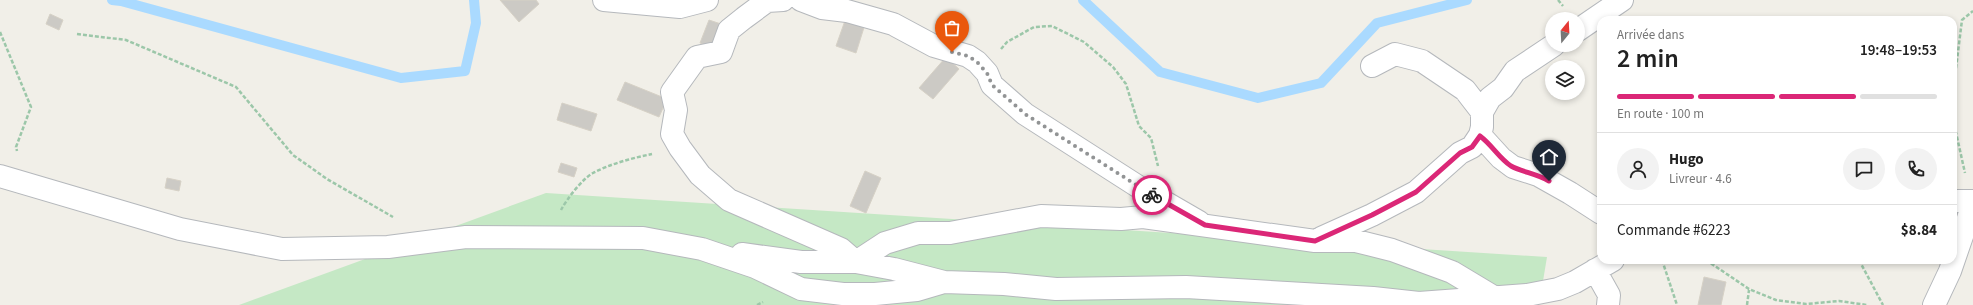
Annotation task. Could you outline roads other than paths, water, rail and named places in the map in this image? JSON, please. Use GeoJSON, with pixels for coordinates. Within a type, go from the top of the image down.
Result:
{"type":"FeatureCollection","features":[{"type":"Feature","properties":{"kind":"street"},"geometry":{"type":"LineString","coordinates":[[604,0],[680,7],[707,0]]}},
{"type":"Feature","properties":{"kind":"street"},"geometry":{"type":"LineString","coordinates":[[783,0],[767,1],[729,30],[721,52],[697,57],[672,92],[676,110],[672,134],[680,148],[700,175],[729,200],[841,249],[856,262]]}},
{"type":"Feature","properties":{"kind":"street"},"geometry":{"type":"LineString","coordinates":[[801,0],[822,8],[847,11],[893,24],[934,46],[968,56],[977,62],[987,73],[992,85],[1025,114],[1158,198],[1205,225]]}},
{"type":"Feature","properties":{"kind":"street"},"geometry":{"type":"LineString","coordinates":[[1599,16],[1622,0]]}},
{"type":"Feature","properties":{"kind":"street"},"geometry":{"type":"LineString","coordinates":[[1585,25],[1597,17]]}},
{"type":"Feature","properties":{"kind":"street"},"geometry":{"type":"LineString","coordinates":[[1315,241],[1372,215],[1416,192],[1460,153],[1472,147],[1480,136],[1482,127],[1482,112],[1490,98],[1503,88],[1515,71],[1545,51]]}},
{"type":"Feature","properties":{"kind":"street"},"geometry":{"type":"LineString","coordinates":[[1372,66],[1395,54],[1422,61],[1465,90],[1482,112]]}},
{"type":"Feature","properties":{"kind":"street"},"geometry":{"type":"LineString","coordinates":[[1480,136],[1501,158],[1513,167],[1538,175],[1570,192],[1597,210]]}},
{"type":"Feature","properties":{"kind":"street"},"geometry":{"type":"LineString","coordinates":[[10,179],[121,213],[180,229],[282,249],[388,247],[466,237],[555,239],[643,238],[702,249],[801,262],[856,262],[894,269],[944,282],[1004,284],[1056,289],[1186,287],[1419,303],[1492,296],[1527,295],[1558,289],[1575,282],[1604,265],[1609,295],[1608,305]]}},
{"type":"Feature","properties":{"kind":"street"},"geometry":{"type":"LineString","coordinates":[[1957,201],[1973,203],[1957,250]]}},
{"type":"Feature","properties":{"kind":"street"},"geometry":{"type":"LineString","coordinates":[[856,262],[885,243],[918,233],[950,233],[1041,216],[1121,220],[1143,217],[1315,241],[1356,241],[1392,250],[1452,272],[1492,296]]}},
{"type":"Feature","properties":{"kind":"street"},"geometry":{"type":"LineString","coordinates":[[702,249],[755,267],[801,289],[843,294],[875,294],[917,290],[944,282]]}},
{"type":"Feature","properties":{"kind":"street"},"geometry":{"type":"LineString","coordinates":[[1934,305],[1952,264]]}},
{"type":"Feature","properties":{"kind":"waterway"},"geometry":{"type":"LineString","coordinates":[[112,0],[121,1],[401,78],[465,71],[476,23],[474,0]]}},
{"type":"Feature","properties":{"kind":"waterway"},"geometry":{"type":"LineString","coordinates":[[1083,0],[1160,72],[1258,98],[1321,83],[1377,23],[1467,0]]}}]}
